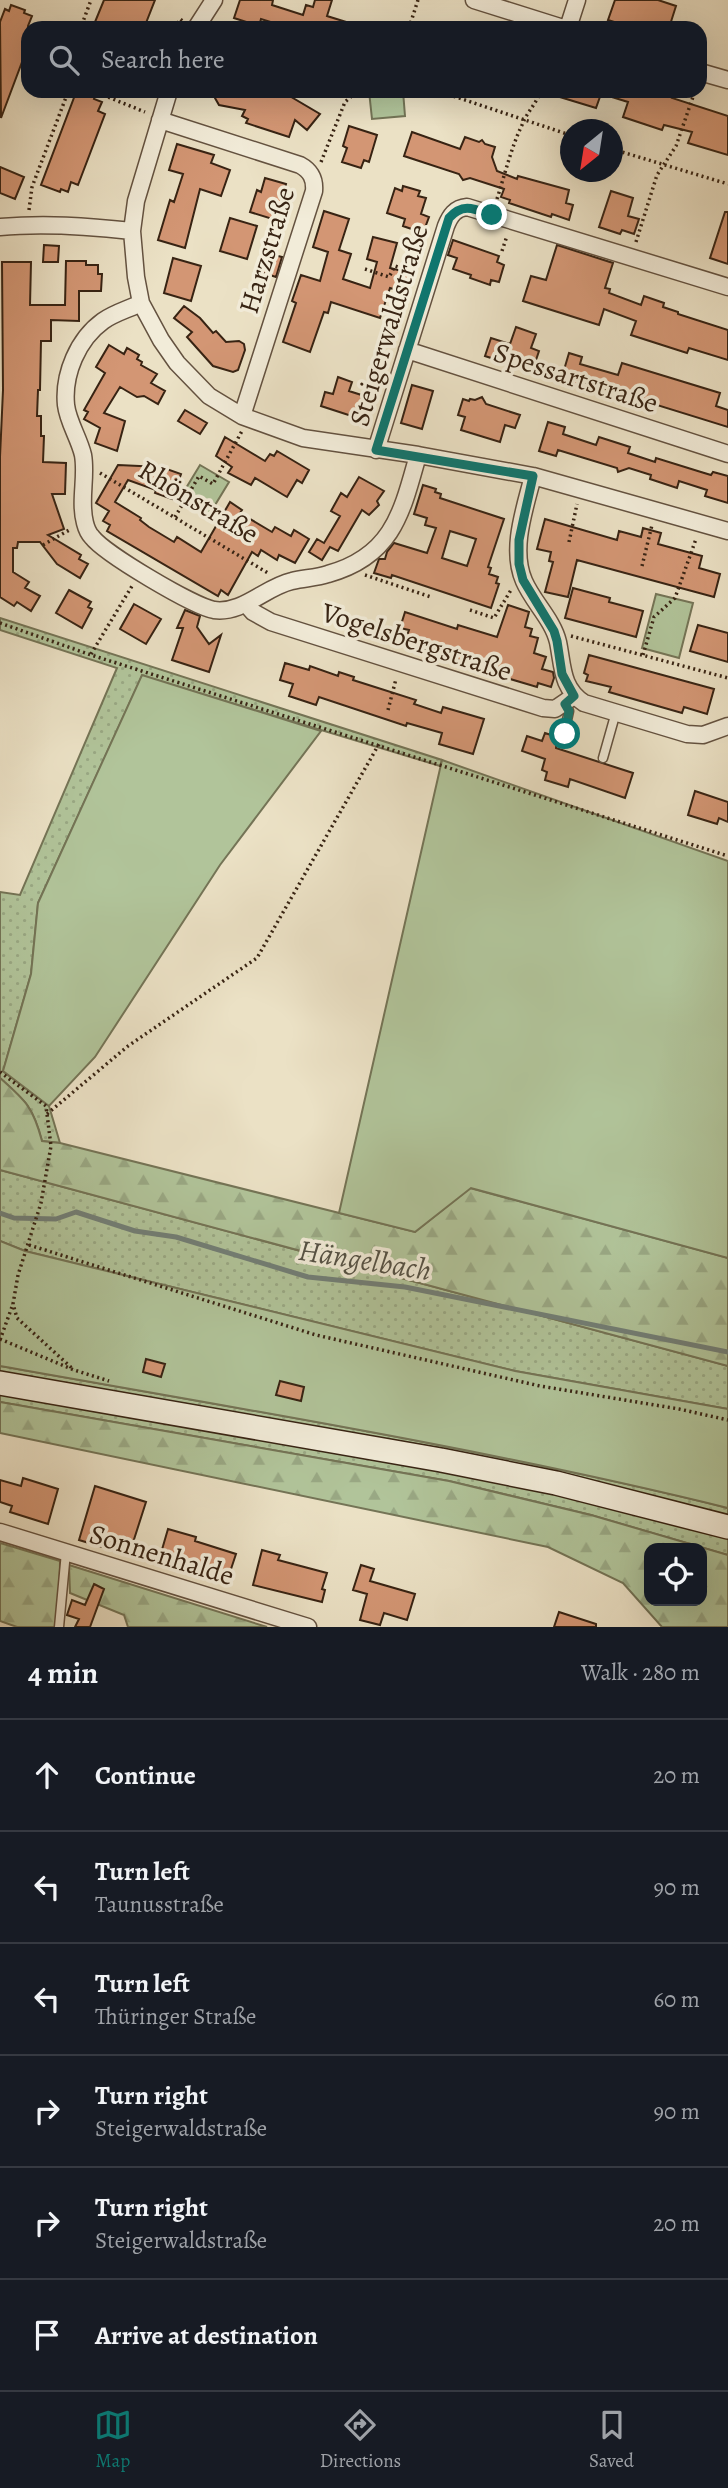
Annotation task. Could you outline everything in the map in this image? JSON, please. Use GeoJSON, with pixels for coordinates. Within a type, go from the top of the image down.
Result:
{"type":"FeatureCollection","features":[{"type":"Feature","properties":{"kind":"main road"},"geometry":{"type":"LineString","coordinates":[[0,1383],[441,1460],[556,1483],[728,1527]]}},
{"type":"Feature","properties":{"kind":"street"},"geometry":{"type":"LineString","coordinates":[[200,21],[214,0]]}},
{"type":"Feature","properties":{"kind":"street"},"geometry":{"type":"LineString","coordinates":[[474,0],[543,21]]}},
{"type":"Feature","properties":{"kind":"street"},"geometry":{"type":"LineString","coordinates":[[569,21],[577,0]]}},
{"type":"Feature","properties":{"kind":"street"},"geometry":{"type":"LineString","coordinates":[[707,73],[726,74]]}},
{"type":"Feature","properties":{"kind":"street"},"geometry":{"type":"LineString","coordinates":[[167,98],[136,201],[132,231],[141,303],[177,363],[209,396],[245,418],[303,439],[418,455],[533,476],[728,531]]}},
{"type":"Feature","properties":{"kind":"street","name":"Harzstraße"},"geometry":{"type":"LineString","coordinates":[[160,119],[300,165],[308,169],[314,183],[314,191],[245,418]]}},
{"type":"Feature","properties":{"kind":"street","name":"Steigerwaldstraße"},"geometry":{"type":"LineString","coordinates":[[376,450],[446,226],[454,212],[467,206],[728,288]]}},
{"type":"Feature","properties":{"kind":"street"},"geometry":{"type":"LineString","coordinates":[[0,227],[86,226],[132,231]]}},
{"type":"Feature","properties":{"kind":"street"},"geometry":{"type":"LineString","coordinates":[[141,303],[105,319],[93,330],[82,342],[70,370],[66,405],[81,446],[85,467],[85,521],[91,537],[103,548],[195,604],[215,610],[231,609],[246,604],[270,588],[329,574],[378,548],[391,534],[406,498],[418,455]]}},
{"type":"Feature","properties":{"kind":"street","name":"Spessartstraße"},"geometry":{"type":"LineString","coordinates":[[407,350],[728,454]]}},
{"type":"Feature","properties":{"kind":"street"},"geometry":{"type":"LineString","coordinates":[[533,476],[519,540],[522,574],[554,631],[569,700],[687,734],[703,735],[728,726]]}},
{"type":"Feature","properties":{"kind":"street","name":"Vogelsbergstraße"},"geometry":{"type":"LineString","coordinates":[[246,604],[253,612],[271,622],[542,708],[555,709],[569,700]]}},
{"type":"Feature","properties":{"kind":"street","name":"Sonnenhalde"},"geometry":{"type":"LineString","coordinates":[[0,1532],[308,1627]]}},
{"type":"Feature","properties":{"kind":"lane"},"geometry":{"type":"LineString","coordinates":[[562,743],[569,700]]}},
{"type":"Feature","properties":{"kind":"lane"},"geometry":{"type":"LineString","coordinates":[[603,758],[616,712]]}},
{"type":"Feature","properties":{"kind":"lane"},"geometry":{"type":"LineString","coordinates":[[59,1627],[66,1552]]}},
{"type":"Feature","properties":{"kind":"path"},"geometry":{"type":"LineString","coordinates":[[83,21],[91,0]]}},
{"type":"Feature","properties":{"kind":"path"},"geometry":{"type":"LineString","coordinates":[[411,21],[418,0]]}},
{"type":"Feature","properties":{"kind":"path"},"geometry":{"type":"LineString","coordinates":[[27,225],[32,187],[66,98]]}},
{"type":"Feature","properties":{"kind":"path"},"geometry":{"type":"LineString","coordinates":[[110,98],[160,119]]}},
{"type":"Feature","properties":{"kind":"path"},"geometry":{"type":"LineString","coordinates":[[311,175],[326,151],[339,111],[349,98]]}},
{"type":"Feature","properties":{"kind":"path"},"geometry":{"type":"LineString","coordinates":[[459,98],[560,132]]}},
{"type":"Feature","properties":{"kind":"path"},"geometry":{"type":"LineString","coordinates":[[492,215],[516,136],[539,98]]}},
{"type":"Feature","properties":{"kind":"path"},"geometry":{"type":"LineString","coordinates":[[631,257],[657,175],[677,146],[693,98]]}},
{"type":"Feature","properties":{"kind":"path"},"geometry":{"type":"LineString","coordinates":[[623,152],[728,184]]}},
{"type":"Feature","properties":{"kind":"path"},"geometry":{"type":"LineString","coordinates":[[365,269],[389,277],[395,266],[401,267],[413,272],[412,276],[428,281]]}},
{"type":"Feature","properties":{"kind":"path"},"geometry":{"type":"LineString","coordinates":[[175,517],[199,476],[213,484],[245,418]]}},
{"type":"Feature","properties":{"kind":"path","name":"Rhönstraße"},"geometry":{"type":"LineString","coordinates":[[85,467],[95,470],[284,583]]}},
{"type":"Feature","properties":{"kind":"path"},"geometry":{"type":"LineString","coordinates":[[569,542],[580,489]]}},
{"type":"Feature","properties":{"kind":"path"},"geometry":{"type":"LineString","coordinates":[[642,566],[656,509]]}},
{"type":"Feature","properties":{"kind":"path"},"geometry":{"type":"LineString","coordinates":[[43,545],[85,521]]}},
{"type":"Feature","properties":{"kind":"path"},"geometry":{"type":"LineString","coordinates":[[643,655],[654,617],[675,598],[701,522]]}},
{"type":"Feature","properties":{"kind":"path"},"geometry":{"type":"LineString","coordinates":[[343,568],[431,597]]}},
{"type":"Feature","properties":{"kind":"path"},"geometry":{"type":"LineString","coordinates":[[91,655],[141,572]]}},
{"type":"Feature","properties":{"kind":"path"},"geometry":{"type":"LineString","coordinates":[[470,610],[494,618],[522,574]]}},
{"type":"Feature","properties":{"kind":"path"},"geometry":{"type":"LineString","coordinates":[[0,623],[91,655],[728,856]]}},
{"type":"Feature","properties":{"kind":"path"},"geometry":{"type":"LineString","coordinates":[[554,631],[728,678]]}},
{"type":"Feature","properties":{"kind":"path"},"geometry":{"type":"LineString","coordinates":[[388,709],[401,663]]}},
{"type":"Feature","properties":{"kind":"path"},"geometry":{"type":"LineString","coordinates":[[47,1114],[128,1046],[257,958],[379,744]]}},
{"type":"Feature","properties":{"kind":"path"},"geometry":{"type":"LineString","coordinates":[[0,1072],[46,1106],[51,1146],[41,1203],[18,1275],[13,1304],[0,1339],[74,1370],[112,1381]]}},
{"type":"Feature","properties":{"kind":"path"},"geometry":{"type":"LineString","coordinates":[[29,1245],[316,1335],[540,1385],[728,1420]]}},
{"type":"Feature","properties":{"kind":"path"},"geometry":{"type":"LineString","coordinates":[[13,1304],[17,1318],[74,1370]]}},
{"type":"Feature","properties":{"kind":"green space"},"geometry":{"type":"Polygon","coordinates":[[[370,98],[404,98],[405,116],[372,119],[370,98]]]}},
{"type":"Feature","properties":{"kind":"green space"},"geometry":{"type":"Polygon","coordinates":[[[200,465],[229,482],[209,515],[180,498],[200,465]]]}},
{"type":"Feature","properties":{"kind":"green space"},"geometry":{"type":"Polygon","coordinates":[[[656,594],[693,603],[679,658],[642,648],[656,594]]]}},
{"type":"Feature","properties":{"kind":"green space"},"geometry":{"type":"Polygon","coordinates":[[[0,618],[442,760],[440,766],[142,676],[38,903],[31,974],[3,1071],[49,1106],[60,1143],[42,1141],[27,1105],[0,1078],[0,892],[20,895],[117,668],[0,630],[0,618]]]}},
{"type":"Feature","properties":{"kind":"green space"},"geometry":{"type":"Polygon","coordinates":[[[142,675],[321,731],[220,865],[95,1057],[49,1106],[3,1071],[31,974],[38,903],[142,675]]]}},
{"type":"Feature","properties":{"kind":"green space"},"geometry":{"type":"Polygon","coordinates":[[[442,760],[728,861],[728,1258],[471,1188],[415,1232],[339,1213],[442,760]]]}},
{"type":"Feature","properties":{"kind":"green space"},"geometry":{"type":"Polygon","coordinates":[[[0,1078],[27,1105],[42,1141],[60,1143],[415,1232],[470,1188],[728,1258],[728,1366],[0,1170],[0,1078]]]}},
{"type":"Feature","properties":{"kind":"green space"},"geometry":{"type":"Polygon","coordinates":[[[0,1170],[728,1366],[728,1409],[515,1371],[25,1251],[0,1241],[0,1170]]]}},
{"type":"Feature","properties":{"kind":"green space"},"geometry":{"type":"Polygon","coordinates":[[[0,1241],[25,1251],[515,1371],[728,1409],[728,1508],[456,1448],[0,1366],[0,1241]]]}},
{"type":"Feature","properties":{"kind":"green space"},"geometry":{"type":"Polygon","coordinates":[[[0,1366],[274,1414],[547,1467],[728,1508],[728,1555],[707,1549],[707,1543],[687,1543],[591,1515],[449,1481],[0,1402],[0,1366]]]}},
{"type":"Feature","properties":{"kind":"green space"},"geometry":{"type":"Polygon","coordinates":[[[0,1402],[449,1481],[591,1515],[687,1543],[644,1543],[644,1606],[707,1606],[707,1549],[728,1555],[728,1627],[662,1627],[623,1583],[548,1547],[0,1433],[0,1402]]]}},
{"type":"Feature","properties":{"kind":"green space"},"geometry":{"type":"Polygon","coordinates":[[[0,1543],[60,1561],[59,1615],[55,1627],[17,1627],[0,1621],[0,1543]]]}},
{"type":"Feature","properties":{"kind":"green space"},"geometry":{"type":"Polygon","coordinates":[[[69,1565],[267,1627],[128,1627],[124,1615],[70,1593],[69,1565]]]}},
{"type":"Feature","properties":{"kind":"building"},"geometry":{"type":"Polygon","coordinates":[[[104,0],[155,0],[147,21],[95,21],[104,0]]]}},
{"type":"Feature","properties":{"kind":"building"},"geometry":{"type":"Polygon","coordinates":[[[240,0],[273,0],[272,5],[303,15],[306,5],[313,7],[315,0],[332,0],[327,16],[343,21],[243,21],[234,18],[240,0]]]}},
{"type":"Feature","properties":{"kind":"building"},"geometry":{"type":"Polygon","coordinates":[[[615,0],[658,0],[676,6],[671,21],[608,20],[615,0]]]}},
{"type":"Feature","properties":{"kind":"building"},"geometry":{"type":"Polygon","coordinates":[[[11,5],[32,16],[30,21],[21,21],[21,65],[1,118],[0,22],[5,9],[9,11],[11,5]]]}},
{"type":"Feature","properties":{"kind":"building"},"geometry":{"type":"Polygon","coordinates":[[[74,98],[94,98],[102,102],[98,111],[105,114],[78,185],[71,182],[68,192],[61,189],[60,192],[41,185],[74,98]]]}},
{"type":"Feature","properties":{"kind":"building"},"geometry":{"type":"Polygon","coordinates":[[[215,98],[293,98],[320,114],[307,130],[295,120],[289,137],[246,123],[248,119],[242,116],[245,110],[219,105],[215,98]]]}},
{"type":"Feature","properties":{"kind":"building"},"geometry":{"type":"Polygon","coordinates":[[[563,98],[600,98],[596,108],[563,98]]]}},
{"type":"Feature","properties":{"kind":"building"},"geometry":{"type":"Polygon","coordinates":[[[615,98],[672,98],[728,116],[728,155],[688,143],[692,132],[664,125],[662,130],[623,117],[628,102],[615,98]]]}},
{"type":"Feature","properties":{"kind":"building"},"geometry":{"type":"Polygon","coordinates":[[[349,126],[377,135],[369,162],[364,160],[361,168],[342,162],[347,148],[343,146],[349,126]]]}},
{"type":"Feature","properties":{"kind":"building"},"geometry":{"type":"Polygon","coordinates":[[[412,132],[460,149],[465,137],[479,142],[482,140],[495,147],[492,157],[497,171],[517,179],[518,176],[569,190],[566,203],[573,205],[569,220],[509,203],[510,200],[501,197],[504,189],[470,178],[463,180],[459,174],[404,156],[412,132]]]}},
{"type":"Feature","properties":{"kind":"building"},"geometry":{"type":"Polygon","coordinates":[[[177,144],[214,155],[211,163],[230,170],[221,196],[200,189],[185,248],[158,240],[170,200],[174,202],[183,174],[169,170],[177,144]]]}},
{"type":"Feature","properties":{"kind":"building"},"geometry":{"type":"Polygon","coordinates":[[[0,167],[24,177],[15,199],[0,193],[0,167]]]}},
{"type":"Feature","properties":{"kind":"building"},"geometry":{"type":"Polygon","coordinates":[[[265,178],[286,184],[285,189],[294,191],[289,211],[282,209],[279,221],[250,212],[257,190],[261,192],[265,178]]]}},
{"type":"Feature","properties":{"kind":"building"},"geometry":{"type":"Polygon","coordinates":[[[403,186],[420,191],[418,196],[426,198],[421,214],[429,217],[423,233],[403,226],[405,219],[387,213],[395,188],[402,191],[403,186]]]}},
{"type":"Feature","properties":{"kind":"building"},"geometry":{"type":"Polygon","coordinates":[[[611,191],[633,198],[628,216],[639,219],[634,234],[622,230],[620,234],[599,227],[611,191]]]}},
{"type":"Feature","properties":{"kind":"building"},"geometry":{"type":"Polygon","coordinates":[[[324,211],[349,219],[339,250],[351,254],[343,279],[370,288],[377,262],[367,259],[373,237],[397,243],[390,268],[410,273],[404,292],[390,288],[380,318],[331,302],[328,313],[324,312],[310,352],[283,342],[296,303],[292,301],[301,275],[320,281],[328,252],[313,247],[324,211]]]}},
{"type":"Feature","properties":{"kind":"building"},"geometry":{"type":"Polygon","coordinates":[[[725,212],[728,212],[728,264],[710,258],[725,212]]]}},
{"type":"Feature","properties":{"kind":"building"},"geometry":{"type":"Polygon","coordinates":[[[230,218],[257,226],[247,259],[220,251],[230,218]]]}},
{"type":"Feature","properties":{"kind":"building"},"geometry":{"type":"Polygon","coordinates":[[[453,240],[499,256],[497,262],[504,265],[499,282],[491,280],[490,285],[453,269],[457,258],[448,255],[453,240]]]}},
{"type":"Feature","properties":{"kind":"building"},"geometry":{"type":"Polygon","coordinates":[[[44,245],[59,246],[58,262],[43,262],[44,245]]]}},
{"type":"Feature","properties":{"kind":"building"},"geometry":{"type":"Polygon","coordinates":[[[557,245],[613,263],[605,288],[610,289],[609,293],[641,305],[644,296],[664,303],[663,307],[678,314],[728,330],[728,360],[689,348],[687,353],[631,335],[636,321],[604,309],[599,325],[523,301],[531,276],[546,280],[557,245]]]}},
{"type":"Feature","properties":{"kind":"building"},"geometry":{"type":"Polygon","coordinates":[[[266,253],[282,257],[276,277],[260,272],[266,253]]]}},
{"type":"Feature","properties":{"kind":"building"},"geometry":{"type":"Polygon","coordinates":[[[173,258],[201,266],[191,301],[164,293],[173,258]]]}},
{"type":"Feature","properties":{"kind":"building"},"geometry":{"type":"Polygon","coordinates":[[[66,261],[86,261],[86,265],[98,265],[98,274],[102,274],[101,291],[79,291],[79,321],[51,320],[51,341],[41,341],[37,416],[41,416],[41,436],[44,436],[43,462],[66,463],[65,494],[52,494],[64,529],[48,535],[81,555],[79,559],[88,564],[80,578],[57,564],[40,542],[18,542],[17,548],[13,548],[13,572],[29,582],[25,588],[40,596],[31,611],[17,602],[14,606],[0,597],[2,262],[31,262],[30,305],[65,305],[66,261]]]}},
{"type":"Feature","properties":{"kind":"building"},"geometry":{"type":"Polygon","coordinates":[[[184,306],[226,342],[239,341],[244,344],[245,350],[238,370],[233,372],[213,366],[187,337],[192,332],[174,318],[184,306]]]}},
{"type":"Feature","properties":{"kind":"building"},"geometry":{"type":"Polygon","coordinates":[[[516,327],[536,334],[531,348],[539,351],[534,366],[520,364],[519,367],[485,356],[491,338],[510,344],[516,327]]]}},
{"type":"Feature","properties":{"kind":"building"},"geometry":{"type":"Polygon","coordinates":[[[109,345],[124,354],[127,348],[139,355],[137,359],[142,362],[141,365],[157,374],[151,383],[165,391],[158,404],[144,396],[137,397],[120,387],[104,413],[125,421],[117,451],[95,443],[100,428],[84,419],[88,412],[84,410],[105,373],[96,367],[109,345]]]}},
{"type":"Feature","properties":{"kind":"building"},"geometry":{"type":"Polygon","coordinates":[[[569,353],[582,357],[580,364],[618,375],[622,363],[720,393],[716,406],[728,410],[728,427],[583,382],[582,387],[561,380],[569,353]]]}},
{"type":"Feature","properties":{"kind":"building"},"geometry":{"type":"Polygon","coordinates":[[[338,377],[352,382],[349,391],[374,399],[367,421],[321,406],[325,392],[333,394],[338,377]]]}},
{"type":"Feature","properties":{"kind":"building"},"geometry":{"type":"Polygon","coordinates":[[[412,385],[433,391],[422,429],[401,423],[412,385]]]}},
{"type":"Feature","properties":{"kind":"building"},"geometry":{"type":"Polygon","coordinates":[[[482,397],[486,404],[520,415],[515,428],[505,425],[500,442],[461,430],[465,417],[458,415],[463,399],[469,401],[482,397]]]}},
{"type":"Feature","properties":{"kind":"building"},"geometry":{"type":"Polygon","coordinates":[[[185,410],[207,423],[200,434],[178,421],[185,410]]]}},
{"type":"Feature","properties":{"kind":"building"},"geometry":{"type":"Polygon","coordinates":[[[548,422],[565,427],[563,434],[596,445],[599,437],[630,447],[628,453],[655,462],[656,458],[711,475],[713,472],[728,476],[728,503],[705,496],[707,490],[679,481],[677,488],[629,468],[618,472],[617,468],[558,450],[556,456],[539,451],[548,422]]]}},
{"type":"Feature","properties":{"kind":"building"},"geometry":{"type":"Polygon","coordinates":[[[225,437],[265,461],[270,454],[274,456],[277,451],[309,470],[302,483],[297,480],[287,497],[255,478],[251,485],[228,473],[232,467],[216,456],[225,437]]]}},
{"type":"Feature","properties":{"kind":"building"},"geometry":{"type":"Polygon","coordinates":[[[118,465],[161,467],[181,474],[172,499],[128,480],[115,502],[174,542],[177,537],[201,552],[230,502],[242,510],[240,513],[272,532],[275,527],[291,536],[294,530],[309,539],[295,563],[279,555],[277,560],[261,550],[258,556],[252,552],[228,595],[221,590],[218,596],[107,531],[110,525],[103,521],[109,511],[96,503],[118,465]]]}},
{"type":"Feature","properties":{"kind":"building"},"geometry":{"type":"Polygon","coordinates":[[[359,477],[384,491],[377,501],[379,505],[369,515],[362,510],[338,551],[330,547],[322,560],[309,552],[317,539],[324,543],[340,516],[331,511],[341,493],[347,497],[359,477]]]}},
{"type":"Feature","properties":{"kind":"building"},"geometry":{"type":"Polygon","coordinates":[[[423,485],[436,489],[435,492],[441,494],[440,498],[504,519],[488,567],[491,568],[489,574],[498,577],[496,583],[499,584],[491,608],[392,575],[391,578],[374,573],[379,559],[385,559],[394,543],[427,553],[436,528],[425,525],[427,518],[414,514],[423,485]],[[450,531],[442,558],[467,566],[476,539],[450,531]]]}},
{"type":"Feature","properties":{"kind":"building"},"geometry":{"type":"Polygon","coordinates":[[[545,519],[617,540],[619,531],[641,537],[643,528],[661,533],[658,544],[702,556],[699,568],[720,574],[714,597],[577,560],[568,597],[545,592],[553,562],[549,561],[551,552],[537,549],[545,519]]]}},
{"type":"Feature","properties":{"kind":"building"},"geometry":{"type":"Polygon","coordinates":[[[573,588],[643,611],[636,637],[565,618],[573,588]]]}},
{"type":"Feature","properties":{"kind":"building"},"geometry":{"type":"Polygon","coordinates":[[[69,590],[91,602],[88,607],[92,609],[82,628],[56,613],[69,590]]]}},
{"type":"Feature","properties":{"kind":"building"},"geometry":{"type":"Polygon","coordinates":[[[134,604],[161,619],[146,644],[120,629],[134,604]]]}},
{"type":"Feature","properties":{"kind":"building"},"geometry":{"type":"Polygon","coordinates":[[[508,605],[529,612],[525,627],[532,629],[530,636],[538,638],[534,653],[546,657],[542,669],[553,672],[551,687],[538,683],[537,687],[500,676],[501,672],[404,644],[409,630],[400,628],[405,612],[457,629],[458,625],[497,637],[508,605]]]}},
{"type":"Feature","properties":{"kind":"building"},"geometry":{"type":"Polygon","coordinates":[[[185,610],[200,616],[197,627],[209,644],[221,635],[209,672],[172,660],[183,628],[177,628],[185,610]]]}},
{"type":"Feature","properties":{"kind":"building"},"geometry":{"type":"Polygon","coordinates":[[[698,625],[728,633],[728,662],[690,651],[698,625]]]}},
{"type":"Feature","properties":{"kind":"building"},"geometry":{"type":"Polygon","coordinates":[[[589,655],[714,689],[707,714],[684,707],[682,713],[609,692],[611,687],[586,681],[588,675],[584,673],[589,655]]]}},
{"type":"Feature","properties":{"kind":"building"},"geometry":{"type":"Polygon","coordinates":[[[285,663],[309,670],[310,666],[338,676],[339,672],[354,677],[353,680],[416,700],[414,704],[441,713],[443,707],[484,719],[473,754],[439,744],[442,733],[407,723],[406,726],[319,697],[316,705],[289,696],[293,684],[280,680],[285,663]]]}},
{"type":"Feature","properties":{"kind":"building"},"geometry":{"type":"Polygon","coordinates":[[[545,733],[557,737],[556,748],[633,773],[625,798],[570,779],[568,787],[545,780],[547,772],[542,770],[545,759],[522,751],[527,736],[542,741],[545,733]]]}},
{"type":"Feature","properties":{"kind":"building"},"geometry":{"type":"Polygon","coordinates":[[[695,791],[728,802],[728,822],[719,818],[717,824],[688,815],[695,791]]]}},
{"type":"Feature","properties":{"kind":"building"},"geometry":{"type":"Polygon","coordinates":[[[146,1359],[165,1364],[161,1377],[143,1372],[146,1359]]]}},
{"type":"Feature","properties":{"kind":"building"},"geometry":{"type":"Polygon","coordinates":[[[280,1381],[304,1387],[301,1401],[276,1395],[280,1381]]]}},
{"type":"Feature","properties":{"kind":"building"},"geometry":{"type":"Polygon","coordinates":[[[23,1478],[58,1489],[48,1524],[10,1512],[12,1506],[0,1502],[0,1480],[21,1486],[23,1478]]]}},
{"type":"Feature","properties":{"kind":"building"},"geometry":{"type":"Polygon","coordinates":[[[95,1486],[146,1502],[129,1555],[79,1540],[95,1486]]]}},
{"type":"Feature","properties":{"kind":"building"},"geometry":{"type":"Polygon","coordinates":[[[168,1529],[196,1537],[195,1541],[236,1554],[229,1575],[197,1565],[195,1569],[176,1563],[178,1558],[161,1553],[168,1529]]]}},
{"type":"Feature","properties":{"kind":"building"},"geometry":{"type":"Polygon","coordinates":[[[262,1550],[280,1555],[278,1560],[327,1573],[322,1589],[325,1590],[322,1602],[253,1585],[262,1550]]]}},
{"type":"Feature","properties":{"kind":"building"},"geometry":{"type":"Polygon","coordinates":[[[361,1565],[374,1569],[370,1581],[415,1594],[407,1620],[384,1613],[380,1625],[360,1620],[367,1594],[353,1590],[361,1565]]]}},
{"type":"Feature","properties":{"kind":"building"},"geometry":{"type":"Polygon","coordinates":[[[94,1584],[104,1589],[90,1627],[75,1627],[79,1619],[67,1615],[72,1600],[85,1605],[94,1584]]]}},
{"type":"Feature","properties":{"kind":"building"},"geometry":{"type":"Polygon","coordinates":[[[559,1612],[596,1624],[596,1627],[554,1627],[559,1612]]]}},
{"type":"Feature","properties":{"kind":"waterway","name":"Hängelbach"},"geometry":{"type":"LineString","coordinates":[[0,1213],[14,1218],[56,1219],[76,1212],[135,1231],[176,1237],[308,1277],[405,1287],[728,1352]]}},
{"type":"Feature","properties":{"kind":"route"},"geometry":{"type":"LineString","coordinates":[[492,215],[467,206],[458,209],[449,218],[376,450],[533,476],[519,540],[519,564],[523,580],[554,631],[562,674],[574,696],[565,704],[569,711],[565,734]]}}]}
